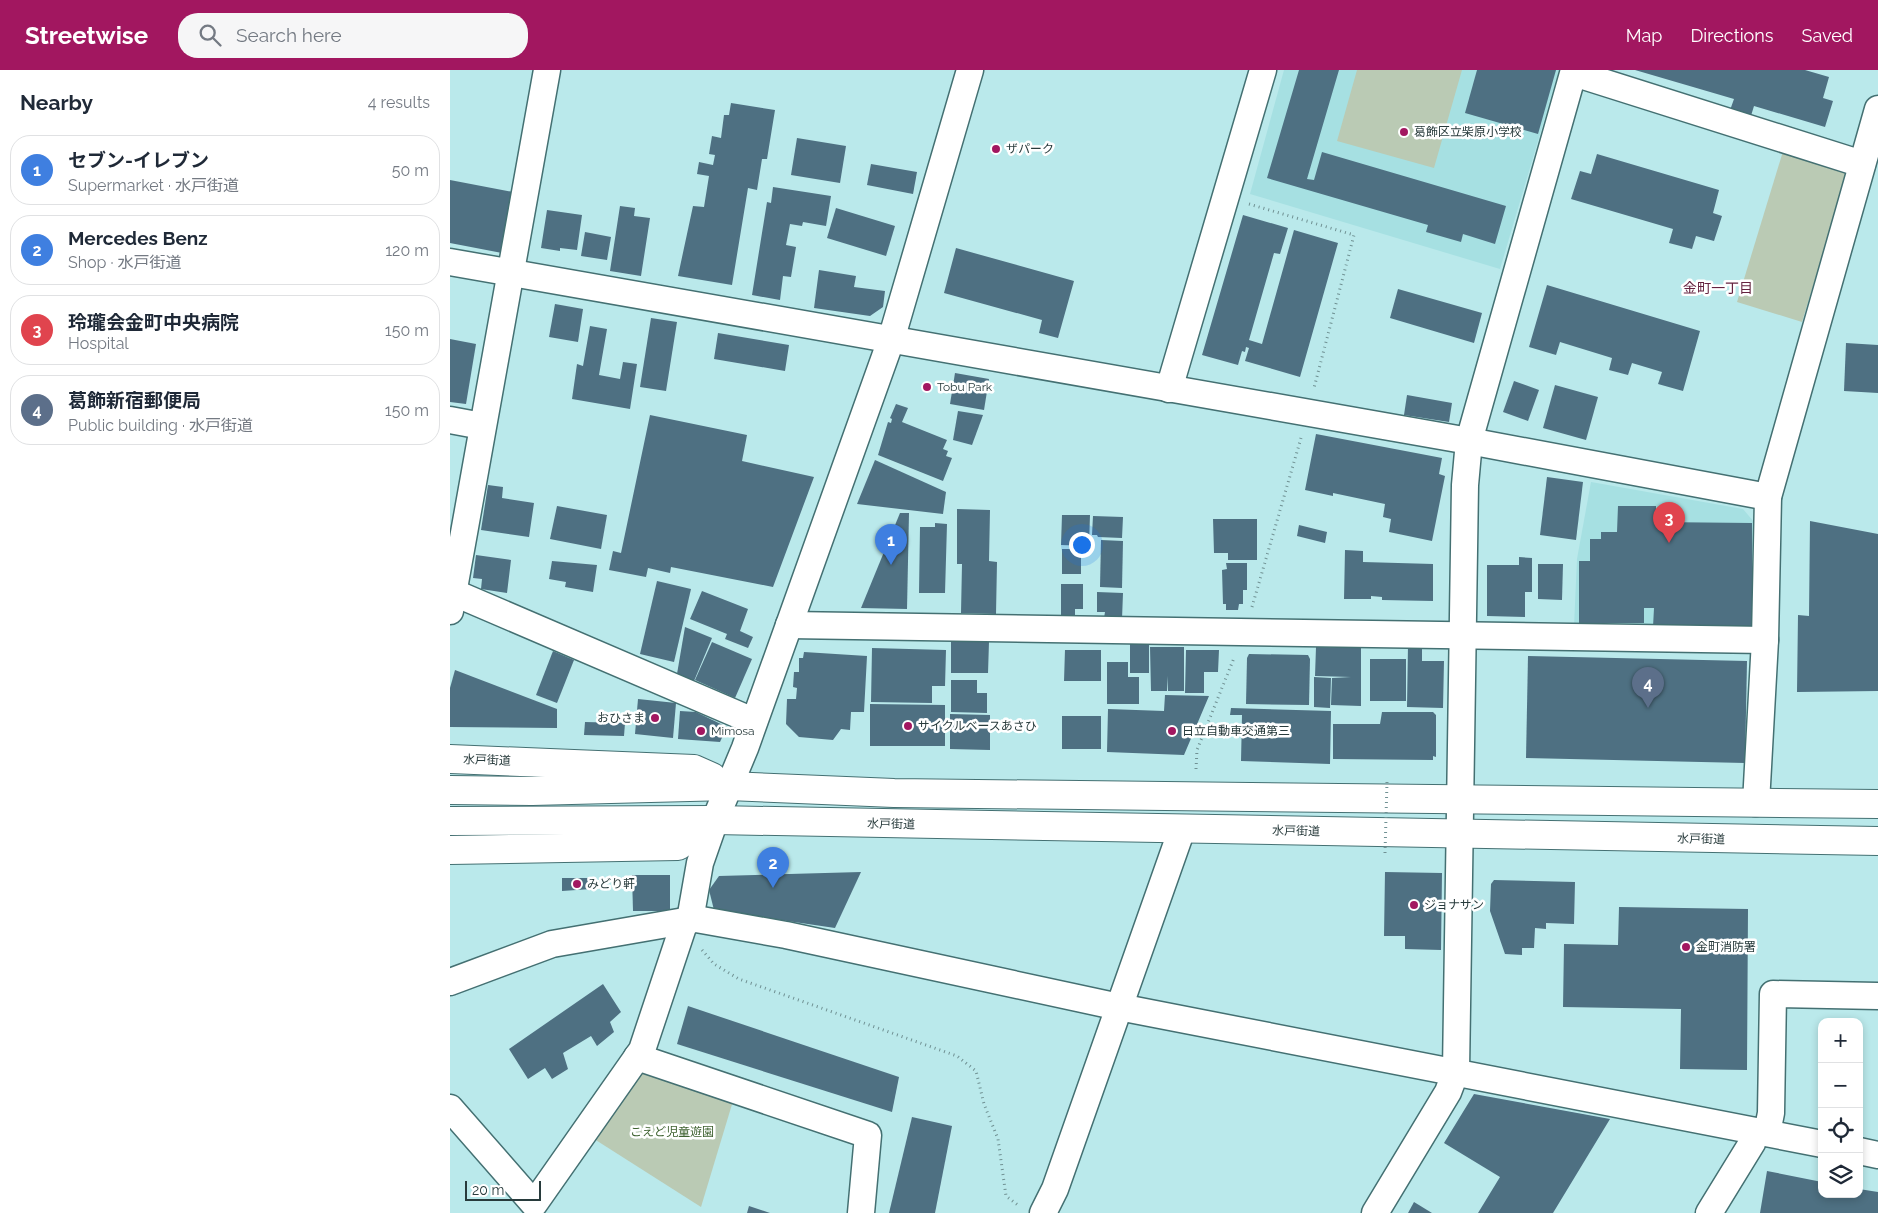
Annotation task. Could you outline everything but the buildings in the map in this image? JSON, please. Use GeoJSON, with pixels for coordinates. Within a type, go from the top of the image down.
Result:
{"type":"FeatureCollection","features":[{"type":"Feature","properties":{"kind":"highway","name":"水戸街道"},"geometry":{"type":"LineString","coordinates":[[450,759],[694,769],[729,786]]}},
{"type":"Feature","properties":{"kind":"highway","name":"水戸街道"},"geometry":{"type":"LineString","coordinates":[[450,790],[532,791],[729,786],[894,793],[1878,804]]}},
{"type":"Feature","properties":{"kind":"highway","name":"水戸街道"},"geometry":{"type":"LineString","coordinates":[[450,821],[715,820],[1461,835],[1878,841]]}},
{"type":"Feature","properties":{"kind":"highway"},"geometry":{"type":"LineString","coordinates":[[450,850],[678,846],[715,820]]}},
{"type":"Feature","properties":{"kind":"street"},"geometry":{"type":"LineString","coordinates":[[547,70],[451,598],[753,721]]}},
{"type":"Feature","properties":{"kind":"street"},"geometry":{"type":"LineString","coordinates":[[450,1108],[538,1208],[642,1050],[685,923],[700,863],[715,820],[789,625],[891,340],[970,70]]}},
{"type":"Feature","properties":{"kind":"street"},"geometry":{"type":"LineString","coordinates":[[1169,389],[1263,70]]}},
{"type":"Feature","properties":{"kind":"street"},"geometry":{"type":"LineString","coordinates":[[1375,1213],[1448,1092],[1456,1071],[1465,485],[1469,441],[1574,72],[1862,164]]}},
{"type":"Feature","properties":{"kind":"street"},"geometry":{"type":"LineString","coordinates":[[1756,803],[1765,640],[1768,497],[1878,109]]}},
{"type":"Feature","properties":{"kind":"street"},"geometry":{"type":"LineString","coordinates":[[450,262],[1469,441],[1768,497]]}},
{"type":"Feature","properties":{"kind":"street"},"geometry":{"type":"LineString","coordinates":[[450,420],[482,426]]}},
{"type":"Feature","properties":{"kind":"street"},"geometry":{"type":"LineString","coordinates":[[789,625],[1244,634],[1463,634],[1765,640]]}},
{"type":"Feature","properties":{"kind":"street"},"geometry":{"type":"LineString","coordinates":[[1033,1211],[1055,1189],[1182,829]]}},
{"type":"Feature","properties":{"kind":"street"},"geometry":{"type":"LineString","coordinates":[[450,982],[552,944],[685,923],[786,935],[1119,1007],[1456,1071],[1818,1143]]}},
{"type":"Feature","properties":{"kind":"street"},"geometry":{"type":"LineString","coordinates":[[1709,1213],[1752,1143],[1761,1132],[1771,1113],[1773,994],[1878,996]]}},
{"type":"Feature","properties":{"kind":"street"},"geometry":{"type":"LineString","coordinates":[[637,1057],[868,1135],[861,1213]]}},
{"type":"Feature","properties":{"kind":"street"},"geometry":{"type":"LineString","coordinates":[[1863,1152],[1878,1155]]}},
{"type":"Feature","properties":{"kind":"path"},"geometry":{"type":"LineString","coordinates":[[1196,773],[1197,750],[1244,634],[1308,413],[1354,235],[1225,198]]}},
{"type":"Feature","properties":{"kind":"path"},"geometry":{"type":"LineString","coordinates":[[1385,853],[1387,782]]}},
{"type":"Feature","properties":{"kind":"path"},"geometry":{"type":"LineString","coordinates":[[685,923],[714,964],[739,979],[957,1056],[976,1071],[984,1104],[998,1139],[1006,1196],[1033,1211]]}},
{"type":"Feature","properties":{"kind":"shaded area","name":"葛飾区立柴原小学校"},"geometry":{"type":"Polygon","coordinates":[[[1284,70],[1559,70],[1500,269],[1250,194],[1284,70]]]}},
{"type":"Feature","properties":{"kind":"shaded area"},"geometry":{"type":"Polygon","coordinates":[[[1591,482],[1743,509],[1759,528],[1757,633],[1574,627],[1577,559],[1591,482]]]}},
{"type":"Feature","properties":{"kind":"green space"},"geometry":{"type":"Polygon","coordinates":[[[1357,70],[1462,70],[1434,168],[1337,141],[1357,70]]]}},
{"type":"Feature","properties":{"kind":"green space"},"geometry":{"type":"Polygon","coordinates":[[[1784,148],[1849,168],[1802,322],[1737,302],[1784,148]]]}},
{"type":"Feature","properties":{"kind":"green space","name":"こえど児童遊園"},"geometry":{"type":"Polygon","coordinates":[[[643,1073],[733,1101],[701,1207],[591,1137],[643,1073]]]}},
{"type":"Feature","properties":{"kind":"place","name":"葛飾区立柴原小学校"},"geometry":{"type":"Point","coordinates":[1404,132]}},
{"type":"Feature","properties":{"kind":"place","name":"ザパーク"},"geometry":{"type":"Point","coordinates":[996,149]}},
{"type":"Feature","properties":{"kind":"place","name":"Tobu Park"},"geometry":{"type":"Point","coordinates":[927,387]}},
{"type":"Feature","properties":{"kind":"place","name":"玲瓏会金町中央病院"},"geometry":{"type":"Point","coordinates":[1669,543]}},
{"type":"Feature","properties":{"kind":"place","name":"セブン-イレブン"},"geometry":{"type":"Point","coordinates":[891,565]}},
{"type":"Feature","properties":{"kind":"place","name":"葛飾新宿郵便局"},"geometry":{"type":"Point","coordinates":[1648,708]}},
{"type":"Feature","properties":{"kind":"place","name":"おひさま"},"geometry":{"type":"Point","coordinates":[655,718]}},
{"type":"Feature","properties":{"kind":"place","name":"サイクルベースあさひ"},"geometry":{"type":"Point","coordinates":[908,726]}},
{"type":"Feature","properties":{"kind":"place","name":"Mimosa"},"geometry":{"type":"Point","coordinates":[701,731]}},
{"type":"Feature","properties":{"kind":"place","name":"日立自動車交通第三"},"geometry":{"type":"Point","coordinates":[1172,731]}},
{"type":"Feature","properties":{"kind":"place","name":"みどり軒"},"geometry":{"type":"Point","coordinates":[577,884]}},
{"type":"Feature","properties":{"kind":"place","name":"Mercedes Benz"},"geometry":{"type":"Point","coordinates":[773,888]}},
{"type":"Feature","properties":{"kind":"place","name":"ジョナサン"},"geometry":{"type":"Point","coordinates":[1414,905]}},
{"type":"Feature","properties":{"kind":"place","name":"金町消防署"},"geometry":{"type":"Point","coordinates":[1686,947]}},
{"type":"Feature","properties":{"kind":"district","name":"金町一丁目"},"geometry":{"type":"Point","coordinates":[1718,288]}}]}
